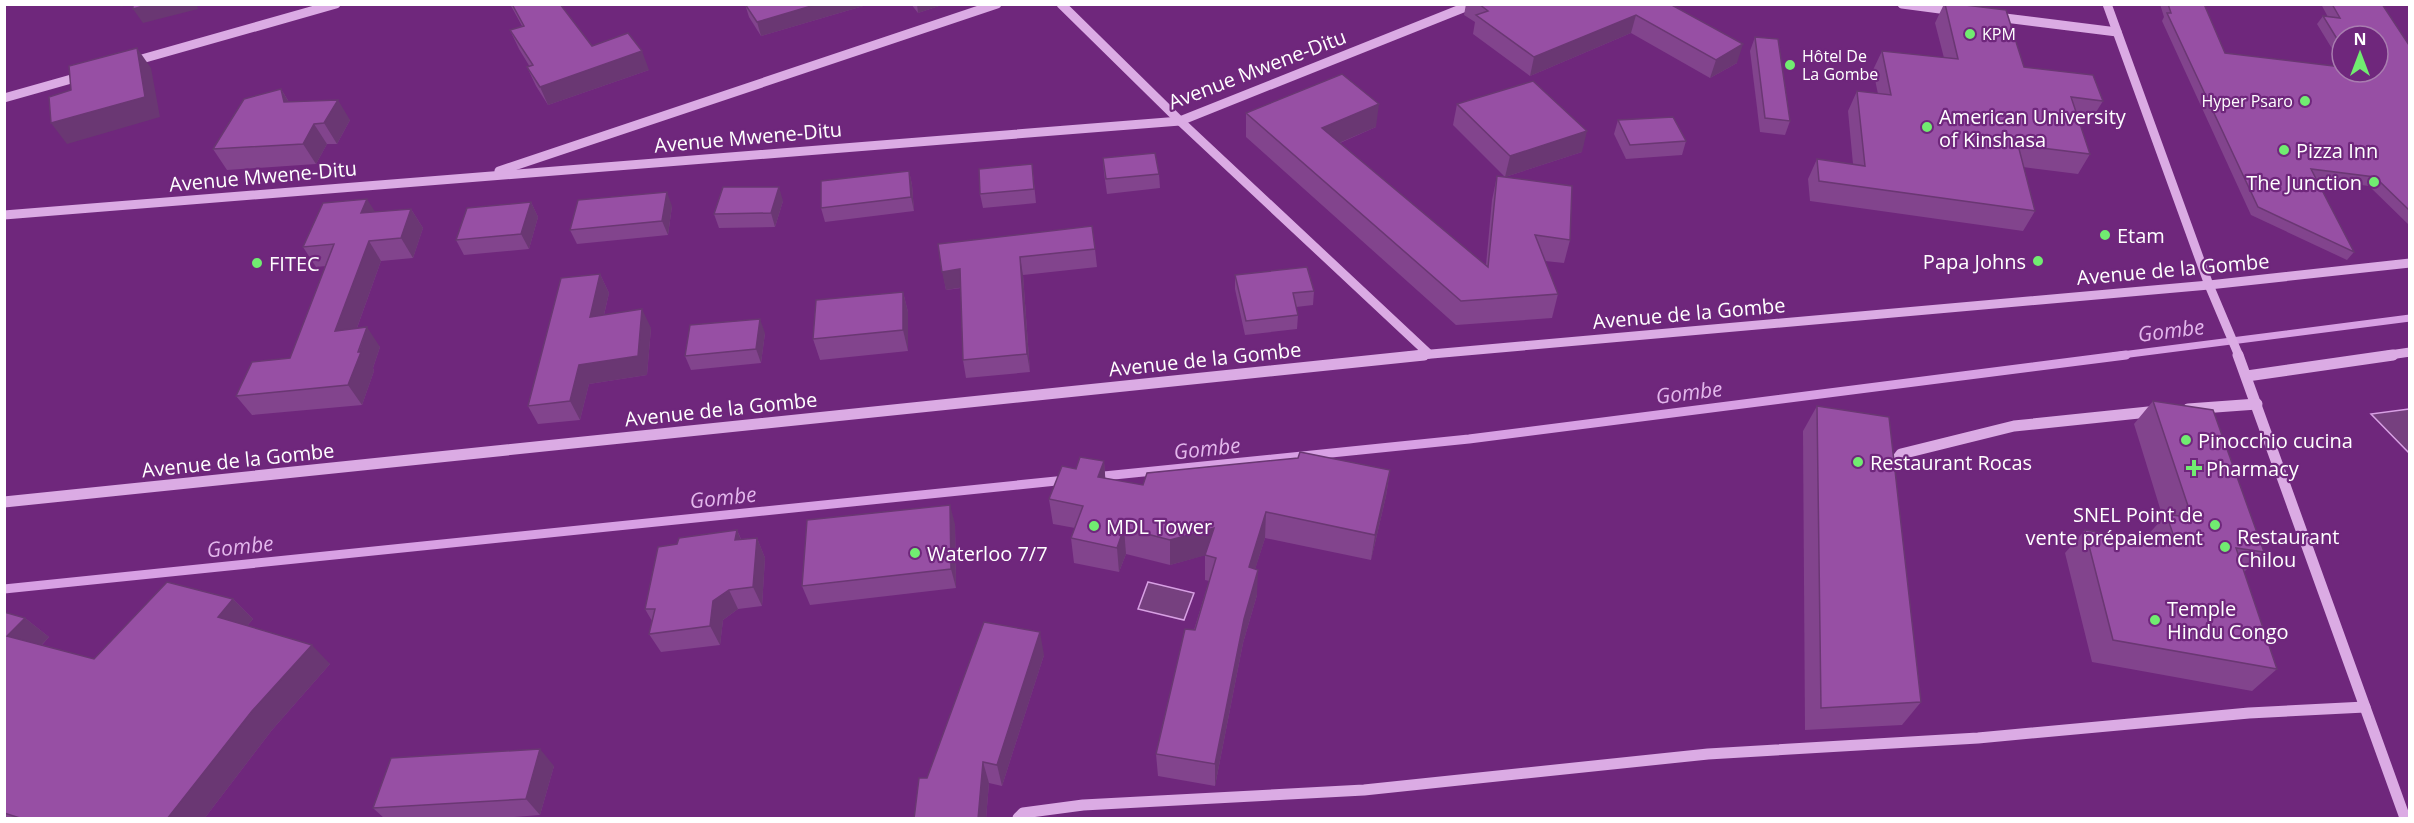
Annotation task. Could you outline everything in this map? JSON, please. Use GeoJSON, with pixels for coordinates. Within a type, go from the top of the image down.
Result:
{"type":"FeatureCollection","features":[{"type":"Feature","properties":{"kind":"street"},"geometry":{"type":"LineString","coordinates":[[119,66],[336,4]]}},
{"type":"Feature","properties":{"kind":"street"},"geometry":{"type":"LineString","coordinates":[[482,176],[997,4]]}},
{"type":"Feature","properties":{"kind":"street"},"geometry":{"type":"LineString","coordinates":[[1060,4],[1180,121],[1429,354]]}},
{"type":"Feature","properties":{"kind":"street","name":"Avenue Mwene-Ditu"},"geometry":{"type":"LineString","coordinates":[[4,215],[1180,121],[1473,4]]}},
{"type":"Feature","properties":{"kind":"street"},"geometry":{"type":"LineString","coordinates":[[1902,4],[1970,13]]}},
{"type":"Feature","properties":{"kind":"street"},"geometry":{"type":"LineString","coordinates":[[2107,4],[2209,285],[2247,376],[2365,707],[2404,804],[2405,819]]}},
{"type":"Feature","properties":{"kind":"street"},"geometry":{"type":"LineString","coordinates":[[1992,16],[2117,32]]}},
{"type":"Feature","properties":{"kind":"street"},"geometry":{"type":"LineString","coordinates":[[4,98],[96,72]]}},
{"type":"Feature","properties":{"kind":"street","name":"Avenue de la Gombe"},"geometry":{"type":"LineString","coordinates":[[4,502],[1429,354],[2209,285],[2409,263]]}},
{"type":"Feature","properties":{"kind":"street"},"geometry":{"type":"LineString","coordinates":[[2247,376],[2409,352]]}},
{"type":"Feature","properties":{"kind":"street"},"geometry":{"type":"LineString","coordinates":[[1888,484],[1887,472],[1901,454],[2014,426],[2257,404]]}},
{"type":"Feature","properties":{"kind":"street"},"geometry":{"type":"LineString","coordinates":[[1018,819],[1023,813],[1083,805],[1364,790],[1707,754],[1978,738],[2249,713],[2365,707]]}},
{"type":"Feature","properties":{"kind":"shaded area"},"geometry":{"type":"Polygon","coordinates":[[[2410,409],[2409,453],[2371,414],[2410,409]]]}},
{"type":"Feature","properties":{"kind":"shaded area"},"geometry":{"type":"Polygon","coordinates":[[[1148,582],[1194,593],[1184,620],[1138,609],[1148,582]]]}},
{"type":"Feature","properties":{"kind":"building"},"geometry":{"type":"Polygon","coordinates":[[[133,4],[150,4],[133,9],[133,4]]]}},
{"type":"Feature","properties":{"kind":"building"},"geometry":{"type":"Polygon","coordinates":[[[512,4],[560,4],[592,46],[628,33],[642,51],[540,87],[527,67],[533,65],[510,30],[524,26],[512,4]]]}},
{"type":"Feature","properties":{"kind":"building"},"geometry":{"type":"Polygon","coordinates":[[[745,4],[818,4],[757,22],[745,4]]]}},
{"type":"Feature","properties":{"kind":"building"},"geometry":{"type":"Polygon","coordinates":[[[1479,4],[1670,4],[1743,44],[1716,60],[1636,15],[1534,57],[1476,15],[1488,11],[1479,4]]]}},
{"type":"Feature","properties":{"kind":"building","name":"American University of Kinshasa"},"geometry":{"type":"Polygon","coordinates":[[[1945,4],[2006,10],[2024,67],[2093,75],[2103,101],[2071,97],[2090,154],[2018,145],[2035,211],[1819,181],[1817,159],[1865,166],[1857,91],[1891,95],[1882,51],[1958,59],[1945,4]]]}},
{"type":"Feature","properties":{"kind":"building"},"geometry":{"type":"Polygon","coordinates":[[[2168,4],[2204,4],[2225,53],[2330,66],[2330,84],[2390,84],[2390,24],[2330,24],[2330,27],[2323,16],[2340,18],[2332,4],[2382,4],[2409,45],[2409,210],[2375,177],[2311,169],[2354,252],[2258,207],[2167,13],[2171,13],[2168,4]]]}},
{"type":"Feature","properties":{"kind":"building"},"geometry":{"type":"Polygon","coordinates":[[[1755,37],[1778,39],[1790,121],[1765,118],[1755,37]]]}},
{"type":"Feature","properties":{"kind":"building"},"geometry":{"type":"Polygon","coordinates":[[[137,48],[145,97],[51,123],[49,97],[71,90],[69,66],[137,48]]]}},
{"type":"Feature","properties":{"kind":"building"},"geometry":{"type":"Polygon","coordinates":[[[1342,74],[1379,104],[1322,128],[1488,267],[1497,176],[1572,186],[1570,240],[1535,235],[1558,294],[1461,301],[1246,113],[1342,74]]]}},
{"type":"Feature","properties":{"kind":"building"},"geometry":{"type":"Polygon","coordinates":[[[1533,81],[1587,131],[1510,156],[1457,104],[1533,81]]]}},
{"type":"Feature","properties":{"kind":"building"},"geometry":{"type":"Polygon","coordinates":[[[281,89],[284,102],[338,100],[324,123],[314,124],[303,144],[213,149],[244,99],[281,89]]]}},
{"type":"Feature","properties":{"kind":"building"},"geometry":{"type":"Polygon","coordinates":[[[1673,117],[1686,141],[1630,145],[1618,120],[1673,117]]]}},
{"type":"Feature","properties":{"kind":"building"},"geometry":{"type":"Polygon","coordinates":[[[1155,153],[1159,174],[1106,179],[1103,158],[1155,153]]]}},
{"type":"Feature","properties":{"kind":"building"},"geometry":{"type":"Polygon","coordinates":[[[1032,164],[1034,189],[980,194],[979,169],[1032,164]]]}},
{"type":"Feature","properties":{"kind":"building"},"geometry":{"type":"Polygon","coordinates":[[[909,171],[911,197],[821,208],[821,181],[909,171]]]}},
{"type":"Feature","properties":{"kind":"building"},"geometry":{"type":"Polygon","coordinates":[[[723,187],[779,187],[771,213],[714,214],[723,187]]]}},
{"type":"Feature","properties":{"kind":"building"},"geometry":{"type":"Polygon","coordinates":[[[667,192],[662,221],[570,230],[578,200],[667,192]]]}},
{"type":"Feature","properties":{"kind":"building"},"geometry":{"type":"Polygon","coordinates":[[[367,199],[361,213],[411,209],[401,238],[369,241],[335,331],[367,327],[358,352],[361,352],[348,385],[236,396],[252,362],[290,358],[334,244],[303,247],[323,203],[367,199]]]}},
{"type":"Feature","properties":{"kind":"building"},"geometry":{"type":"Polygon","coordinates":[[[531,202],[521,234],[456,240],[467,208],[531,202]]]}},
{"type":"Feature","properties":{"kind":"building"},"geometry":{"type":"Polygon","coordinates":[[[1092,226],[1095,249],[1020,257],[1027,354],[963,360],[960,269],[942,272],[938,244],[1092,226]]]}},
{"type":"Feature","properties":{"kind":"building"},"geometry":{"type":"Polygon","coordinates":[[[1307,267],[1314,291],[1293,293],[1298,315],[1246,321],[1235,275],[1307,267]]]}},
{"type":"Feature","properties":{"kind":"building"},"geometry":{"type":"Polygon","coordinates":[[[600,274],[590,317],[642,309],[638,356],[579,365],[570,401],[528,406],[561,278],[600,274]]]}},
{"type":"Feature","properties":{"kind":"building"},"geometry":{"type":"Polygon","coordinates":[[[903,292],[903,330],[813,339],[816,300],[903,292]]]}},
{"type":"Feature","properties":{"kind":"building"},"geometry":{"type":"Polygon","coordinates":[[[760,319],[756,349],[685,356],[690,325],[760,319]]]}},
{"type":"Feature","properties":{"kind":"building"},"geometry":{"type":"Polygon","coordinates":[[[2153,401],[2213,410],[2264,552],[2236,548],[2277,669],[2113,640],[2085,530],[2177,545],[2166,514],[2192,518],[2153,401]]]}},
{"type":"Feature","properties":{"kind":"building"},"geometry":{"type":"Polygon","coordinates":[[[1817,406],[1889,417],[1921,702],[1821,708],[1817,406]]]}},
{"type":"Feature","properties":{"kind":"building"},"geometry":{"type":"Polygon","coordinates":[[[1300,452],[1390,470],[1375,535],[1266,512],[1249,567],[1258,570],[1244,619],[1215,764],[1156,754],[1185,629],[1195,630],[1216,558],[1205,555],[1214,528],[1170,540],[1124,528],[1117,548],[1071,538],[1083,506],[1049,499],[1062,466],[1076,469],[1080,457],[1104,461],[1098,477],[1143,485],[1147,473],[1298,458],[1300,452]]]}},
{"type":"Feature","properties":{"kind":"building"},"geometry":{"type":"Polygon","coordinates":[[[950,505],[951,569],[802,586],[807,520],[950,505]]]}},
{"type":"Feature","properties":{"kind":"building"},"geometry":{"type":"Polygon","coordinates":[[[737,530],[735,540],[757,538],[753,587],[729,590],[713,601],[710,626],[649,634],[655,609],[645,609],[658,547],[677,544],[679,538],[737,530]]]}},
{"type":"Feature","properties":{"kind":"building"},"geometry":{"type":"Polygon","coordinates":[[[167,582],[233,599],[218,617],[312,645],[252,711],[167,819],[23,819],[4,813],[4,612],[25,618],[7,636],[94,659],[167,582]]]}},
{"type":"Feature","properties":{"kind":"building"},"geometry":{"type":"Polygon","coordinates":[[[984,622],[1040,632],[997,765],[983,762],[978,819],[914,819],[919,778],[927,778],[984,622]]]}},
{"type":"Feature","properties":{"kind":"building"},"geometry":{"type":"Polygon","coordinates":[[[540,749],[526,799],[373,808],[391,758],[540,749]]]}},
{"type":"Feature","properties":{"kind":"waterway","name":"Gombe"},"geometry":{"type":"LineString","coordinates":[[2114,356],[2410,318]]}},
{"type":"Feature","properties":{"kind":"waterway","name":"Gombe"},"geometry":{"type":"LineString","coordinates":[[1094,477],[1469,439],[2126,355]]}},
{"type":"Feature","properties":{"kind":"waterway","name":"Gombe"},"geometry":{"type":"LineString","coordinates":[[4,589],[1066,480]]}},
{"type":"Feature","properties":{"kind":"place","name":"KPM"},"geometry":{"type":"Point","coordinates":[1970,34]}},
{"type":"Feature","properties":{"kind":"place","name":"Hôtel De La Gombe"},"geometry":{"type":"Point","coordinates":[1790,65]}},
{"type":"Feature","properties":{"kind":"place","name":"Hyper Psaro"},"geometry":{"type":"Point","coordinates":[2305,101]}},
{"type":"Feature","properties":{"kind":"place","name":"American University of Kinshasa"},"geometry":{"type":"Point","coordinates":[1927,127]}},
{"type":"Feature","properties":{"kind":"place","name":"Pizza Inn"},"geometry":{"type":"Point","coordinates":[2284,150]}},
{"type":"Feature","properties":{"kind":"place","name":"The Junction"},"geometry":{"type":"Point","coordinates":[2374,182]}},
{"type":"Feature","properties":{"kind":"place","name":"Etam"},"geometry":{"type":"Point","coordinates":[2105,235]}},
{"type":"Feature","properties":{"kind":"place","name":"Papa Johns"},"geometry":{"type":"Point","coordinates":[2038,261]}},
{"type":"Feature","properties":{"kind":"place","name":"FITEC"},"geometry":{"type":"Point","coordinates":[257,263]}},
{"type":"Feature","properties":{"kind":"place","name":"Pinocchio cucina"},"geometry":{"type":"Point","coordinates":[2186,440]}},
{"type":"Feature","properties":{"kind":"place","name":"Restaurant Rocas"},"geometry":{"type":"Point","coordinates":[1858,462]}},
{"type":"Feature","properties":{"kind":"place","name":"Pharmacy"},"geometry":{"type":"Point","coordinates":[2194,468]}},
{"type":"Feature","properties":{"kind":"place","name":"SNEL Point de vente prépaiement"},"geometry":{"type":"Point","coordinates":[2215,525]}},
{"type":"Feature","properties":{"kind":"place","name":"MDL Tower"},"geometry":{"type":"Point","coordinates":[1094,526]}},
{"type":"Feature","properties":{"kind":"place","name":"Restaurant Chilou"},"geometry":{"type":"Point","coordinates":[2225,547]}},
{"type":"Feature","properties":{"kind":"place","name":"Waterloo 7/7"},"geometry":{"type":"Point","coordinates":[915,553]}},
{"type":"Feature","properties":{"kind":"place","name":"Temple Hindu Congo"},"geometry":{"type":"Point","coordinates":[2155,620]}}]}
